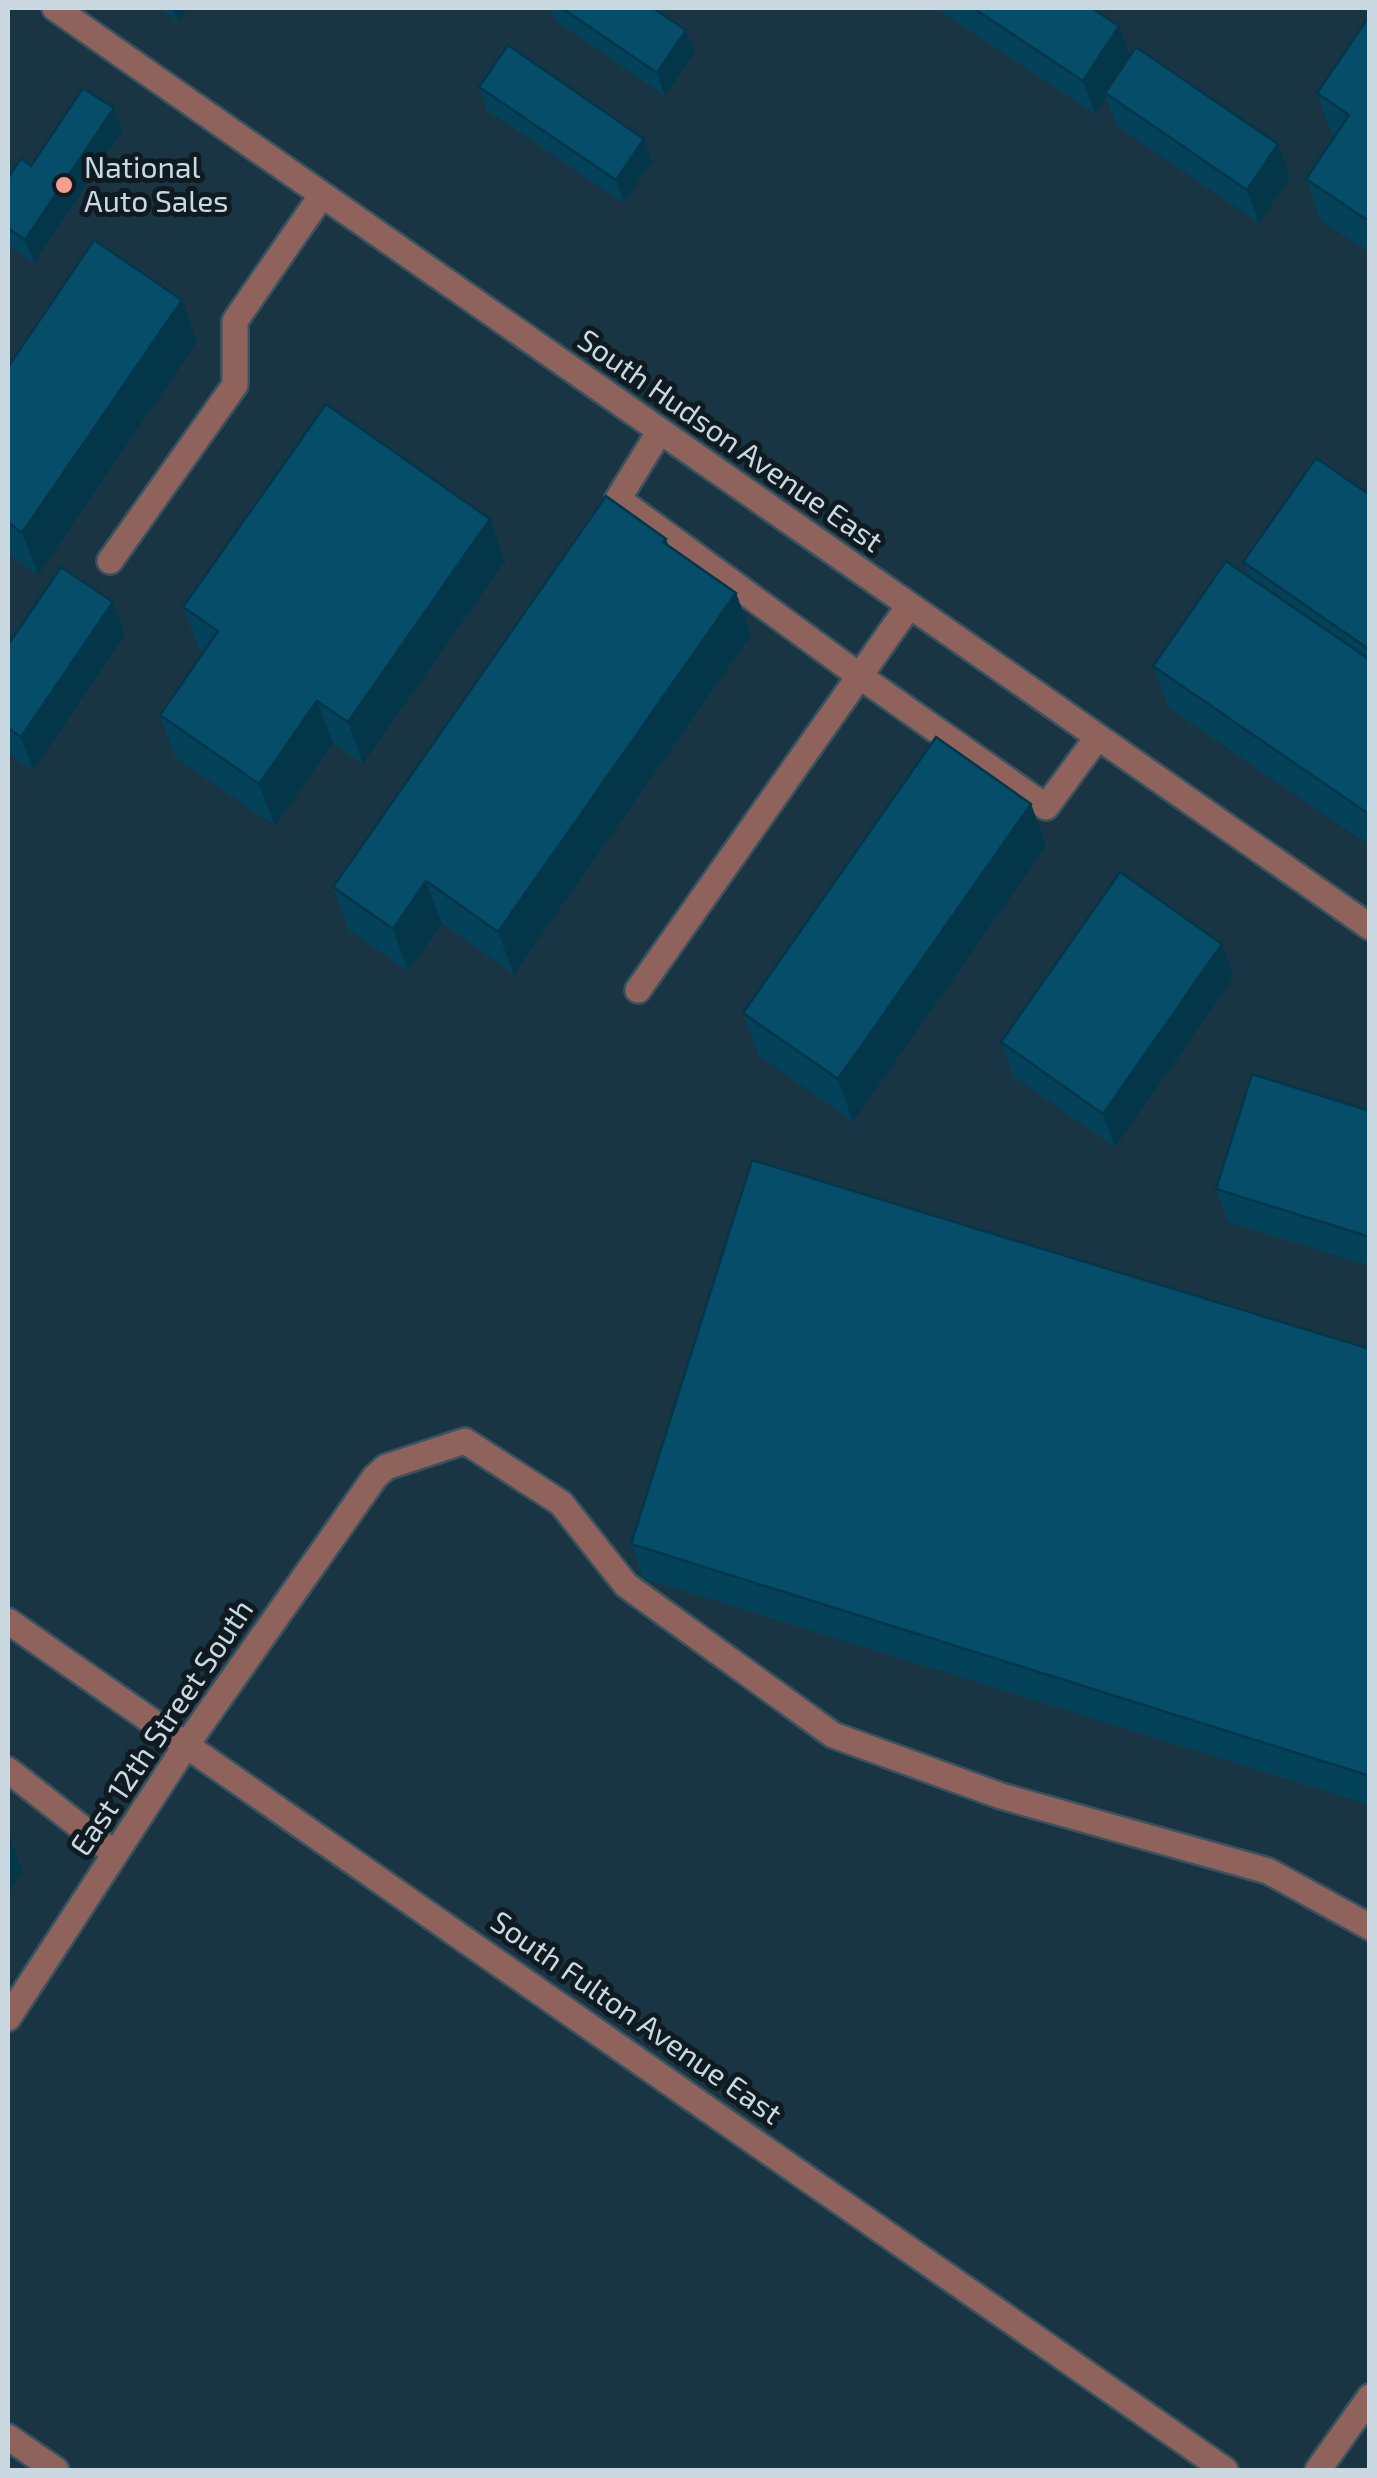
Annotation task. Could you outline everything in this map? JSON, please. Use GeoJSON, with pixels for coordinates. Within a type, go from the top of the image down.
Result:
{"type":"FeatureCollection","features":[{"type":"Feature","properties":{"kind":"street","name":"South Hudson Avenue East"},"geometry":{"type":"LineString","coordinates":[[54,8],[1370,927]]}},
{"type":"Feature","properties":{"kind":"street"},"geometry":{"type":"LineString","coordinates":[[110,561],[235,386],[235,322],[322,195]]}},
{"type":"Feature","properties":{"kind":"street"},"geometry":{"type":"LineString","coordinates":[[660,431],[618,499],[860,678],[1046,807],[1097,738]]}},
{"type":"Feature","properties":{"kind":"street"},"geometry":{"type":"LineString","coordinates":[[638,990],[908,606]]}},
{"type":"Feature","properties":{"kind":"street","name":"East 12th Street South"},"geometry":{"type":"LineString","coordinates":[[8,2018],[187,1744],[375,1477],[386,1467],[465,1441],[561,1503],[626,1584],[833,1735],[1002,1796],[1268,1872],[1370,1927]]}},
{"type":"Feature","properties":{"kind":"street","name":"South Fulton Avenue East"},"geometry":{"type":"LineString","coordinates":[[8,1620],[1225,2470]]}},
{"type":"Feature","properties":{"kind":"street"},"geometry":{"type":"LineString","coordinates":[[8,1770],[115,1854]]}},
{"type":"Feature","properties":{"kind":"street"},"geometry":{"type":"LineString","coordinates":[[1318,2470],[1370,2397]]}},
{"type":"Feature","properties":{"kind":"street"},"geometry":{"type":"LineString","coordinates":[[8,2437],[56,2470]]}},
{"type":"Feature","properties":{"kind":"building"},"geometry":{"type":"Polygon","coordinates":[[[562,8],[653,8],[686,30],[657,73],[562,8]]]}},
{"type":"Feature","properties":{"kind":"building"},"geometry":{"type":"Polygon","coordinates":[[[973,8],[1092,8],[1119,26],[1083,81],[973,8]]]}},
{"type":"Feature","properties":{"kind":"building"},"geometry":{"type":"Polygon","coordinates":[[[1370,15],[1370,222],[1306,179],[1349,115],[1317,93],[1370,15]]]}},
{"type":"Feature","properties":{"kind":"building"},"geometry":{"type":"Polygon","coordinates":[[[508,45],[644,139],[616,180],[479,87],[508,45]]]}},
{"type":"Feature","properties":{"kind":"building"},"geometry":{"type":"Polygon","coordinates":[[[1136,47],[1278,144],[1247,190],[1105,93],[1136,47]]]}},
{"type":"Feature","properties":{"kind":"building"},"geometry":{"type":"Polygon","coordinates":[[[83,88],[114,108],[25,240],[8,228],[8,178],[21,158],[31,166],[83,88]]]}},
{"type":"Feature","properties":{"kind":"building"},"geometry":{"type":"Polygon","coordinates":[[[94,240],[182,300],[22,533],[8,522],[8,367],[94,240]]]}},
{"type":"Feature","properties":{"kind":"building"},"geometry":{"type":"Polygon","coordinates":[[[326,404],[490,519],[348,722],[317,701],[259,784],[160,715],[218,631],[183,607],[326,404]]]}},
{"type":"Feature","properties":{"kind":"building"},"geometry":{"type":"Polygon","coordinates":[[[1316,458],[1370,495],[1370,650],[1243,562],[1316,458]]]}},
{"type":"Feature","properties":{"kind":"building"},"geometry":{"type":"Polygon","coordinates":[[[606,496],[736,593],[498,932],[426,881],[393,929],[333,887],[606,496]]]}},
{"type":"Feature","properties":{"kind":"building"},"geometry":{"type":"Polygon","coordinates":[[[1226,561],[1370,660],[1370,815],[1153,666],[1226,561]]]}},
{"type":"Feature","properties":{"kind":"building"},"geometry":{"type":"Polygon","coordinates":[[[61,567],[113,602],[21,737],[8,728],[8,645],[61,567]]]}},
{"type":"Feature","properties":{"kind":"building"},"geometry":{"type":"Polygon","coordinates":[[[936,737],[1031,804],[838,1079],[743,1013],[936,737]]]}},
{"type":"Feature","properties":{"kind":"building"},"geometry":{"type":"Polygon","coordinates":[[[1120,872],[1222,944],[1103,1114],[1001,1042],[1120,872]]]}},
{"type":"Feature","properties":{"kind":"building"},"geometry":{"type":"Polygon","coordinates":[[[1252,1074],[1370,1111],[1370,1237],[1216,1189],[1252,1074]]]}},
{"type":"Feature","properties":{"kind":"building"},"geometry":{"type":"Polygon","coordinates":[[[752,1160],[1370,1349],[1370,1776],[631,1544],[752,1160]]]}},
{"type":"Feature","properties":{"kind":"place","name":"National Auto Sales"},"geometry":{"type":"Point","coordinates":[64,185]}}]}
